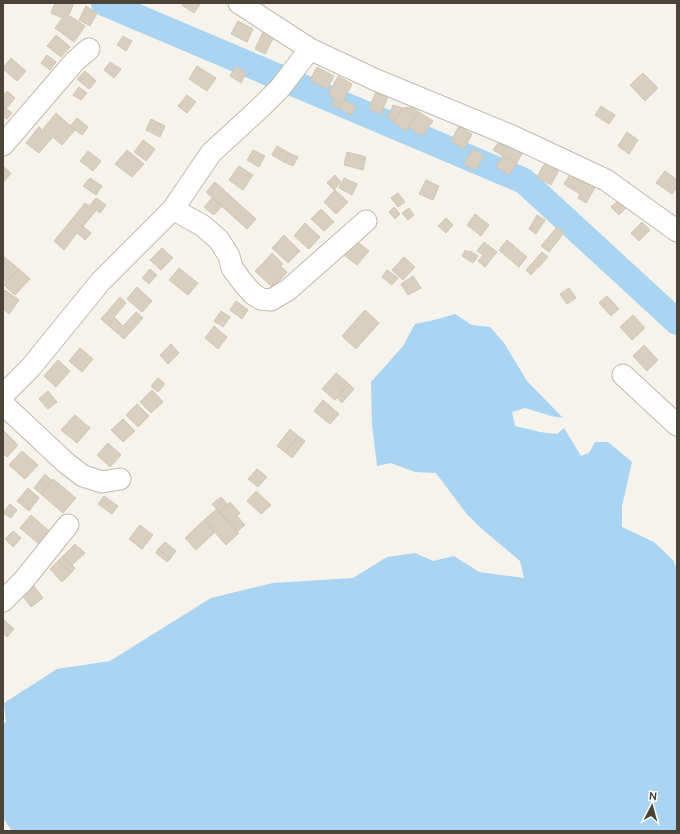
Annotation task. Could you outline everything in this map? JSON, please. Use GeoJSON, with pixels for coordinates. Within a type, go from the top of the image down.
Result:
{"type":"FeatureCollection","features":[{"type":"Feature","properties":{"kind":"street"},"geometry":{"type":"LineString","coordinates":[[239,3],[310,49],[376,80],[512,136],[606,180],[677,231]]}},
{"type":"Feature","properties":{"kind":"street"},"geometry":{"type":"LineString","coordinates":[[3,145],[75,62],[89,49]]}},
{"type":"Feature","properties":{"kind":"street"},"geometry":{"type":"LineString","coordinates":[[3,395],[31,367],[101,281],[173,209],[212,153],[280,88],[310,49]]}},
{"type":"Feature","properties":{"kind":"street"},"geometry":{"type":"LineString","coordinates":[[173,209],[202,226],[219,240],[229,256],[232,268],[244,284],[253,294],[261,299],[271,300],[288,290],[366,221]]}},
{"type":"Feature","properties":{"kind":"street"},"geometry":{"type":"LineString","coordinates":[[623,375],[677,425]]}},
{"type":"Feature","properties":{"kind":"street"},"geometry":{"type":"LineString","coordinates":[[3,404],[66,463],[83,476],[102,482],[120,479]]}},
{"type":"Feature","properties":{"kind":"street"},"geometry":{"type":"LineString","coordinates":[[3,601],[23,580],[68,525]]}},
{"type":"Feature","properties":{"kind":"water"},"geometry":{"type":"Polygon","coordinates":[[[455,314],[472,325],[490,327],[504,343],[527,381],[563,418],[525,408],[512,412],[515,426],[540,432],[557,434],[564,428],[581,456],[589,453],[595,442],[608,442],[632,462],[622,506],[622,527],[654,542],[673,560],[677,569],[677,831],[12,831],[3,818],[3,725],[6,722],[4,703],[57,669],[110,661],[211,598],[273,583],[353,578],[387,557],[415,553],[433,561],[454,556],[479,572],[524,578],[520,561],[482,529],[466,513],[436,473],[415,472],[391,463],[377,466],[372,425],[371,382],[403,346],[415,324],[455,314]]]}},
{"type":"Feature","properties":{"kind":"building"},"geometry":{"type":"Polygon","coordinates":[[[55,3],[74,3],[68,17],[63,15],[62,18],[51,13],[55,3]]]}},
{"type":"Feature","properties":{"kind":"building"},"geometry":{"type":"Polygon","coordinates":[[[183,3],[201,3],[194,13],[182,5],[183,3]]]}},
{"type":"Feature","properties":{"kind":"building"},"geometry":{"type":"Polygon","coordinates":[[[86,6],[97,13],[90,26],[79,20],[86,6]]]}},
{"type":"Feature","properties":{"kind":"building"},"geometry":{"type":"Polygon","coordinates":[[[64,16],[68,19],[70,16],[85,26],[74,42],[55,28],[64,16]]]}},
{"type":"Feature","properties":{"kind":"building"},"geometry":{"type":"Polygon","coordinates":[[[238,21],[253,29],[247,42],[231,34],[238,21]]]}},
{"type":"Feature","properties":{"kind":"building"},"geometry":{"type":"Polygon","coordinates":[[[263,32],[274,37],[265,54],[255,49],[263,32]]]}},
{"type":"Feature","properties":{"kind":"building"},"geometry":{"type":"Polygon","coordinates":[[[56,35],[70,47],[61,57],[47,46],[56,35]]]}},
{"type":"Feature","properties":{"kind":"building"},"geometry":{"type":"Polygon","coordinates":[[[123,36],[132,41],[126,51],[117,45],[123,36]]]}},
{"type":"Feature","properties":{"kind":"building"},"geometry":{"type":"Polygon","coordinates":[[[47,55],[56,62],[50,70],[41,63],[47,55]]]}},
{"type":"Feature","properties":{"kind":"building"},"geometry":{"type":"Polygon","coordinates":[[[11,58],[26,71],[17,81],[3,69],[11,58]]]}},
{"type":"Feature","properties":{"kind":"building"},"geometry":{"type":"Polygon","coordinates":[[[110,62],[121,69],[114,78],[104,70],[110,62]]]}},
{"type":"Feature","properties":{"kind":"building"},"geometry":{"type":"Polygon","coordinates":[[[197,66],[216,78],[207,91],[189,79],[197,66]]]}},
{"type":"Feature","properties":{"kind":"building"},"geometry":{"type":"Polygon","coordinates":[[[236,66],[246,73],[241,83],[230,76],[236,66]]]}},
{"type":"Feature","properties":{"kind":"building"},"geometry":{"type":"Polygon","coordinates":[[[317,67],[334,76],[327,89],[310,80],[317,67]]]}},
{"type":"Feature","properties":{"kind":"building"},"geometry":{"type":"Polygon","coordinates":[[[85,71],[96,81],[89,89],[77,79],[85,71]]]}},
{"type":"Feature","properties":{"kind":"building"},"geometry":{"type":"Polygon","coordinates":[[[643,73],[658,88],[645,101],[630,85],[643,73]]]}},
{"type":"Feature","properties":{"kind":"building"},"geometry":{"type":"Polygon","coordinates":[[[338,76],[352,84],[342,103],[328,95],[338,76]]]}},
{"type":"Feature","properties":{"kind":"building"},"geometry":{"type":"Polygon","coordinates":[[[79,87],[87,93],[81,100],[73,95],[79,87]]]}},
{"type":"Feature","properties":{"kind":"building"},"geometry":{"type":"Polygon","coordinates":[[[7,91],[15,98],[6,109],[3,107],[3,96],[7,91]]]}},
{"type":"Feature","properties":{"kind":"building"},"geometry":{"type":"Polygon","coordinates":[[[376,91],[388,96],[381,114],[369,109],[376,91]]]}},
{"type":"Feature","properties":{"kind":"building"},"geometry":{"type":"Polygon","coordinates":[[[187,95],[196,102],[187,113],[178,106],[187,95]]]}},
{"type":"Feature","properties":{"kind":"building"},"geometry":{"type":"Polygon","coordinates":[[[335,99],[342,103],[339,108],[332,105],[335,99]]]}},
{"type":"Feature","properties":{"kind":"building"},"geometry":{"type":"Polygon","coordinates":[[[344,100],[356,106],[351,115],[339,108],[344,100]]]}},
{"type":"Feature","properties":{"kind":"building"},"geometry":{"type":"Polygon","coordinates":[[[393,105],[403,108],[394,120],[388,118],[393,105]]]}},
{"type":"Feature","properties":{"kind":"building"},"geometry":{"type":"Polygon","coordinates":[[[601,106],[615,115],[609,124],[595,115],[601,106]]]}},
{"type":"Feature","properties":{"kind":"building"},"geometry":{"type":"Polygon","coordinates":[[[3,107],[12,113],[7,119],[3,117],[3,107]]]}},
{"type":"Feature","properties":{"kind":"building"},"geometry":{"type":"Polygon","coordinates":[[[412,107],[419,112],[406,131],[393,122],[403,108],[412,107]]]}},
{"type":"Feature","properties":{"kind":"building"},"geometry":{"type":"Polygon","coordinates":[[[419,112],[433,121],[422,136],[409,127],[419,112]]]}},
{"type":"Feature","properties":{"kind":"building"},"geometry":{"type":"Polygon","coordinates":[[[56,113],[75,130],[62,145],[43,129],[56,113]]]}},
{"type":"Feature","properties":{"kind":"building"},"geometry":{"type":"Polygon","coordinates":[[[77,118],[88,127],[82,135],[70,126],[77,118]]]}},
{"type":"Feature","properties":{"kind":"building"},"geometry":{"type":"Polygon","coordinates":[[[151,119],[165,126],[160,137],[146,130],[151,119]]]}},
{"type":"Feature","properties":{"kind":"building"},"geometry":{"type":"Polygon","coordinates":[[[459,126],[472,134],[464,149],[451,141],[459,126]]]}},
{"type":"Feature","properties":{"kind":"building"},"geometry":{"type":"Polygon","coordinates":[[[39,127],[52,138],[39,153],[26,143],[39,127]]]}},
{"type":"Feature","properties":{"kind":"building"},"geometry":{"type":"Polygon","coordinates":[[[627,132],[638,140],[629,154],[618,146],[627,132]]]}},
{"type":"Feature","properties":{"kind":"building"},"geometry":{"type":"Polygon","coordinates":[[[143,140],[155,149],[146,161],[134,152],[143,140]]]}},
{"type":"Feature","properties":{"kind":"building"},"geometry":{"type":"Polygon","coordinates":[[[500,140],[522,154],[516,164],[493,150],[500,140]]]}},
{"type":"Feature","properties":{"kind":"building"},"geometry":{"type":"Polygon","coordinates":[[[277,146],[289,153],[284,162],[272,155],[277,146]]]}},
{"type":"Feature","properties":{"kind":"building"},"geometry":{"type":"Polygon","coordinates":[[[473,149],[484,156],[475,170],[464,164],[473,149]]]}},
{"type":"Feature","properties":{"kind":"building"},"geometry":{"type":"Polygon","coordinates":[[[127,150],[144,164],[132,177],[115,164],[127,150]]]}},
{"type":"Feature","properties":{"kind":"building"},"geometry":{"type":"Polygon","coordinates":[[[253,150],[265,156],[259,167],[247,160],[253,150]]]}},
{"type":"Feature","properties":{"kind":"building"},"geometry":{"type":"Polygon","coordinates":[[[88,151],[101,161],[93,171],[80,161],[88,151]]]}},
{"type":"Feature","properties":{"kind":"building"},"geometry":{"type":"Polygon","coordinates":[[[347,152],[366,157],[363,170],[344,165],[347,152]]]}},
{"type":"Feature","properties":{"kind":"building"},"geometry":{"type":"Polygon","coordinates":[[[289,153],[298,157],[293,166],[284,162],[289,153]]]}},
{"type":"Feature","properties":{"kind":"building"},"geometry":{"type":"Polygon","coordinates":[[[503,156],[516,164],[509,175],[496,167],[503,156]]]}},
{"type":"Feature","properties":{"kind":"building"},"geometry":{"type":"Polygon","coordinates":[[[545,163],[559,170],[551,185],[537,177],[545,163]]]}},
{"type":"Feature","properties":{"kind":"building"},"geometry":{"type":"Polygon","coordinates":[[[3,166],[11,173],[4,182],[3,182],[3,166]]]}},
{"type":"Feature","properties":{"kind":"building"},"geometry":{"type":"Polygon","coordinates":[[[239,166],[253,175],[243,190],[229,180],[239,166]]]}},
{"type":"Feature","properties":{"kind":"building"},"geometry":{"type":"Polygon","coordinates":[[[572,171],[596,186],[586,203],[578,198],[580,194],[564,184],[572,171]]]}},
{"type":"Feature","properties":{"kind":"building"},"geometry":{"type":"Polygon","coordinates":[[[665,171],[677,180],[677,187],[672,194],[656,183],[665,171]]]}},
{"type":"Feature","properties":{"kind":"building"},"geometry":{"type":"Polygon","coordinates":[[[335,175],[341,182],[334,190],[327,183],[335,175]]]}},
{"type":"Feature","properties":{"kind":"building"},"geometry":{"type":"Polygon","coordinates":[[[90,178],[102,186],[96,195],[83,186],[90,178]]]}},
{"type":"Feature","properties":{"kind":"building"},"geometry":{"type":"Polygon","coordinates":[[[344,178],[357,184],[352,195],[339,188],[344,178]]]}},
{"type":"Feature","properties":{"kind":"building"},"geometry":{"type":"Polygon","coordinates":[[[426,180],[439,186],[433,200],[419,194],[426,180]]]}},
{"type":"Feature","properties":{"kind":"building"},"geometry":{"type":"Polygon","coordinates":[[[215,182],[256,219],[247,229],[206,192],[215,182]]]}},
{"type":"Feature","properties":{"kind":"building"},"geometry":{"type":"Polygon","coordinates":[[[335,190],[348,202],[336,214],[324,202],[335,190]]]}},
{"type":"Feature","properties":{"kind":"building"},"geometry":{"type":"Polygon","coordinates":[[[398,193],[405,202],[398,207],[391,198],[398,193]]]}},
{"type":"Feature","properties":{"kind":"building"},"geometry":{"type":"Polygon","coordinates":[[[96,198],[106,205],[100,213],[90,205],[96,198]]]}},
{"type":"Feature","properties":{"kind":"building"},"geometry":{"type":"Polygon","coordinates":[[[212,198],[222,206],[214,215],[204,207],[212,198]]]}},
{"type":"Feature","properties":{"kind":"building"},"geometry":{"type":"Polygon","coordinates":[[[620,199],[627,207],[619,215],[611,207],[620,199]]]}},
{"type":"Feature","properties":{"kind":"building"},"geometry":{"type":"Polygon","coordinates":[[[85,203],[96,211],[83,226],[73,218],[85,203]]]}},
{"type":"Feature","properties":{"kind":"building"},"geometry":{"type":"Polygon","coordinates":[[[394,207],[400,214],[395,219],[389,212],[394,207]]]}},
{"type":"Feature","properties":{"kind":"building"},"geometry":{"type":"Polygon","coordinates":[[[409,208],[414,215],[408,220],[402,213],[409,208]]]}},
{"type":"Feature","properties":{"kind":"building"},"geometry":{"type":"Polygon","coordinates":[[[321,209],[334,222],[324,231],[311,219],[321,209]]]}},
{"type":"Feature","properties":{"kind":"building"},"geometry":{"type":"Polygon","coordinates":[[[475,214],[489,225],[481,236],[467,225],[475,214]]]}},
{"type":"Feature","properties":{"kind":"building"},"geometry":{"type":"Polygon","coordinates":[[[537,215],[545,220],[536,234],[529,229],[537,215]]]}},
{"type":"Feature","properties":{"kind":"building"},"geometry":{"type":"Polygon","coordinates":[[[73,218],[91,233],[85,240],[77,233],[64,250],[54,241],[73,218]]]}},
{"type":"Feature","properties":{"kind":"building"},"geometry":{"type":"Polygon","coordinates":[[[446,218],[453,225],[446,233],[438,226],[446,218]]]}},
{"type":"Feature","properties":{"kind":"building"},"geometry":{"type":"Polygon","coordinates":[[[642,222],[650,230],[639,241],[631,233],[642,222]]]}},
{"type":"Feature","properties":{"kind":"building"},"geometry":{"type":"Polygon","coordinates":[[[305,223],[320,237],[309,249],[294,236],[305,223]]]}},
{"type":"Feature","properties":{"kind":"building"},"geometry":{"type":"Polygon","coordinates":[[[557,227],[564,233],[549,252],[541,246],[557,227]]]}},
{"type":"Feature","properties":{"kind":"building"},"geometry":{"type":"Polygon","coordinates":[[[284,235],[300,251],[288,263],[272,248],[284,235]]]}},
{"type":"Feature","properties":{"kind":"building"},"geometry":{"type":"Polygon","coordinates":[[[355,240],[369,251],[357,265],[344,255],[355,240]]]}},
{"type":"Feature","properties":{"kind":"building"},"geometry":{"type":"Polygon","coordinates":[[[507,240],[527,257],[519,267],[499,250],[507,240]]]}},
{"type":"Feature","properties":{"kind":"building"},"geometry":{"type":"Polygon","coordinates":[[[484,242],[497,252],[485,267],[478,261],[483,255],[477,251],[484,242]]]}},
{"type":"Feature","properties":{"kind":"building"},"geometry":{"type":"Polygon","coordinates":[[[162,248],[173,258],[161,270],[150,260],[162,248]]]}},
{"type":"Feature","properties":{"kind":"building"},"geometry":{"type":"Polygon","coordinates":[[[465,250],[478,256],[473,263],[462,256],[465,250]]]}},
{"type":"Feature","properties":{"kind":"building"},"geometry":{"type":"Polygon","coordinates":[[[542,252],[548,257],[539,267],[533,262],[542,252]]]}},
{"type":"Feature","properties":{"kind":"building"},"geometry":{"type":"Polygon","coordinates":[[[272,253],[283,264],[280,266],[287,272],[281,279],[264,262],[272,253]]]}},
{"type":"Feature","properties":{"kind":"building"},"geometry":{"type":"Polygon","coordinates":[[[3,256],[19,269],[6,283],[3,280],[3,256]]]}},
{"type":"Feature","properties":{"kind":"building"},"geometry":{"type":"Polygon","coordinates":[[[404,257],[415,267],[403,280],[392,270],[404,257]]]}},
{"type":"Feature","properties":{"kind":"building"},"geometry":{"type":"Polygon","coordinates":[[[264,262],[281,279],[272,287],[255,271],[264,262]]]}},
{"type":"Feature","properties":{"kind":"building"},"geometry":{"type":"Polygon","coordinates":[[[532,263],[538,267],[531,275],[526,270],[532,263]]]}},
{"type":"Feature","properties":{"kind":"building"},"geometry":{"type":"Polygon","coordinates":[[[179,268],[198,283],[188,295],[169,280],[179,268]]]}},
{"type":"Feature","properties":{"kind":"building"},"geometry":{"type":"Polygon","coordinates":[[[19,269],[30,279],[15,295],[4,285],[19,269]]]}},
{"type":"Feature","properties":{"kind":"building"},"geometry":{"type":"Polygon","coordinates":[[[150,269],[157,275],[149,284],[142,278],[150,269]]]}},
{"type":"Feature","properties":{"kind":"building"},"geometry":{"type":"Polygon","coordinates":[[[387,270],[398,278],[392,285],[382,277],[387,270]]]}},
{"type":"Feature","properties":{"kind":"building"},"geometry":{"type":"Polygon","coordinates":[[[413,276],[421,288],[408,295],[401,284],[413,276]]]}},
{"type":"Feature","properties":{"kind":"building"},"geometry":{"type":"Polygon","coordinates":[[[137,287],[152,301],[142,312],[127,299],[137,287]]]}},
{"type":"Feature","properties":{"kind":"building"},"geometry":{"type":"Polygon","coordinates":[[[569,288],[576,298],[567,304],[560,294],[569,288]]]}},
{"type":"Feature","properties":{"kind":"building"},"geometry":{"type":"Polygon","coordinates":[[[5,290],[19,300],[9,314],[3,309],[3,292],[5,290]]]}},
{"type":"Feature","properties":{"kind":"building"},"geometry":{"type":"Polygon","coordinates":[[[607,296],[619,309],[611,316],[599,303],[607,296]]]}},
{"type":"Feature","properties":{"kind":"building"},"geometry":{"type":"Polygon","coordinates":[[[120,297],[126,303],[114,317],[123,326],[136,312],[143,318],[124,339],[101,319],[120,297]]]}},
{"type":"Feature","properties":{"kind":"building"},"geometry":{"type":"Polygon","coordinates":[[[236,301],[248,310],[242,319],[230,310],[236,301]]]}},
{"type":"Feature","properties":{"kind":"building"},"geometry":{"type":"Polygon","coordinates":[[[365,310],[379,323],[356,349],[342,336],[365,310]]]}},
{"type":"Feature","properties":{"kind":"building"},"geometry":{"type":"Polygon","coordinates":[[[221,311],[230,317],[223,327],[214,321],[221,311]]]}},
{"type":"Feature","properties":{"kind":"building"},"geometry":{"type":"Polygon","coordinates":[[[633,315],[645,328],[632,340],[620,327],[633,315]]]}},
{"type":"Feature","properties":{"kind":"building"},"geometry":{"type":"Polygon","coordinates":[[[214,326],[227,337],[218,349],[205,338],[214,326]]]}},
{"type":"Feature","properties":{"kind":"building"},"geometry":{"type":"Polygon","coordinates":[[[171,344],[179,353],[168,364],[160,355],[171,344]]]}},
{"type":"Feature","properties":{"kind":"building"},"geometry":{"type":"Polygon","coordinates":[[[644,345],[658,360],[647,371],[633,356],[644,345]]]}},
{"type":"Feature","properties":{"kind":"building"},"geometry":{"type":"Polygon","coordinates":[[[80,348],[93,359],[82,372],[69,361],[80,348]]]}},
{"type":"Feature","properties":{"kind":"building"},"geometry":{"type":"Polygon","coordinates":[[[58,360],[70,371],[56,387],[44,376],[58,360]]]}},
{"type":"Feature","properties":{"kind":"building"},"geometry":{"type":"Polygon","coordinates":[[[336,373],[349,384],[335,400],[322,389],[336,373]]]}},
{"type":"Feature","properties":{"kind":"building"},"geometry":{"type":"Polygon","coordinates":[[[158,378],[165,384],[158,392],[151,386],[158,378]]]}},
{"type":"Feature","properties":{"kind":"building"},"geometry":{"type":"Polygon","coordinates":[[[349,384],[354,389],[346,398],[340,393],[349,384]]]}},
{"type":"Feature","properties":{"kind":"building"},"geometry":{"type":"Polygon","coordinates":[[[152,390],[163,402],[151,413],[140,402],[152,390]]]}},
{"type":"Feature","properties":{"kind":"building"},"geometry":{"type":"Polygon","coordinates":[[[48,391],[57,402],[48,409],[39,399],[48,391]]]}},
{"type":"Feature","properties":{"kind":"building"},"geometry":{"type":"Polygon","coordinates":[[[340,393],[346,398],[342,403],[337,397],[340,393]]]}},
{"type":"Feature","properties":{"kind":"building"},"geometry":{"type":"Polygon","coordinates":[[[323,400],[339,414],[330,424],[314,411],[323,400]]]}},
{"type":"Feature","properties":{"kind":"building"},"geometry":{"type":"Polygon","coordinates":[[[137,404],[149,416],[138,427],[126,415],[137,404]]]}},
{"type":"Feature","properties":{"kind":"building"},"geometry":{"type":"Polygon","coordinates":[[[75,415],[90,428],[77,443],[61,430],[75,415]]]}},
{"type":"Feature","properties":{"kind":"building"},"geometry":{"type":"Polygon","coordinates":[[[123,419],[135,431],[123,442],[111,430],[123,419]]]}},
{"type":"Feature","properties":{"kind":"building"},"geometry":{"type":"Polygon","coordinates":[[[290,429],[298,436],[285,452],[277,446],[290,429]]]}},
{"type":"Feature","properties":{"kind":"building"},"geometry":{"type":"Polygon","coordinates":[[[3,430],[18,445],[7,457],[3,453],[3,430]]]}},
{"type":"Feature","properties":{"kind":"building"},"geometry":{"type":"Polygon","coordinates":[[[298,436],[305,441],[292,458],[285,452],[298,436]]]}},
{"type":"Feature","properties":{"kind":"building"},"geometry":{"type":"Polygon","coordinates":[[[108,443],[121,455],[110,467],[97,455],[108,443]]]}},
{"type":"Feature","properties":{"kind":"building"},"geometry":{"type":"Polygon","coordinates":[[[22,451],[38,465],[25,479],[9,465],[22,451]]]}},
{"type":"Feature","properties":{"kind":"building"},"geometry":{"type":"Polygon","coordinates":[[[257,469],[267,477],[258,487],[248,479],[257,469]]]}},
{"type":"Feature","properties":{"kind":"building"},"geometry":{"type":"Polygon","coordinates":[[[45,474],[52,481],[41,494],[34,488],[45,474]]]}},
{"type":"Feature","properties":{"kind":"building"},"geometry":{"type":"Polygon","coordinates":[[[53,479],[76,498],[63,513],[41,494],[53,479]]]}},
{"type":"Feature","properties":{"kind":"building"},"geometry":{"type":"Polygon","coordinates":[[[28,488],[39,498],[29,511],[17,501],[28,488]]]}},
{"type":"Feature","properties":{"kind":"building"},"geometry":{"type":"Polygon","coordinates":[[[256,491],[271,505],[261,514],[247,501],[256,491]]]}},
{"type":"Feature","properties":{"kind":"building"},"geometry":{"type":"Polygon","coordinates":[[[104,496],[118,506],[112,514],[98,504],[104,496]]]}},
{"type":"Feature","properties":{"kind":"building"},"geometry":{"type":"Polygon","coordinates":[[[221,497],[228,505],[219,512],[212,504],[221,497]]]}},
{"type":"Feature","properties":{"kind":"building"},"geometry":{"type":"Polygon","coordinates":[[[230,502],[240,513],[229,523],[219,512],[230,502]]]}},
{"type":"Feature","properties":{"kind":"building"},"geometry":{"type":"Polygon","coordinates":[[[10,504],[17,510],[11,518],[3,513],[10,504]]]}},
{"type":"Feature","properties":{"kind":"building"},"geometry":{"type":"Polygon","coordinates":[[[217,509],[239,533],[226,545],[204,520],[217,509]]]}},
{"type":"Feature","properties":{"kind":"building"},"geometry":{"type":"Polygon","coordinates":[[[31,515],[50,532],[39,544],[20,528],[31,515]]]}},
{"type":"Feature","properties":{"kind":"building"},"geometry":{"type":"Polygon","coordinates":[[[237,516],[245,525],[237,532],[229,523],[237,516]]]}},
{"type":"Feature","properties":{"kind":"building"},"geometry":{"type":"Polygon","coordinates":[[[204,520],[215,532],[196,550],[185,538],[204,520]]]}},
{"type":"Feature","properties":{"kind":"building"},"geometry":{"type":"Polygon","coordinates":[[[140,525],[153,535],[142,549],[129,539],[140,525]]]}},
{"type":"Feature","properties":{"kind":"building"},"geometry":{"type":"Polygon","coordinates":[[[13,531],[21,538],[13,547],[5,539],[13,531]]]}},
{"type":"Feature","properties":{"kind":"building"},"geometry":{"type":"Polygon","coordinates":[[[165,542],[176,551],[170,559],[158,549],[165,542]]]}},
{"type":"Feature","properties":{"kind":"building"},"geometry":{"type":"Polygon","coordinates":[[[75,544],[85,553],[72,565],[63,556],[75,544]]]}},
{"type":"Feature","properties":{"kind":"building"},"geometry":{"type":"Polygon","coordinates":[[[158,549],[170,559],[167,562],[156,553],[158,549]]]}},
{"type":"Feature","properties":{"kind":"building"},"geometry":{"type":"Polygon","coordinates":[[[63,556],[75,568],[71,573],[58,561],[63,556]]]}},
{"type":"Feature","properties":{"kind":"building"},"geometry":{"type":"Polygon","coordinates":[[[58,561],[71,573],[62,582],[50,569],[58,561]]]}},
{"type":"Feature","properties":{"kind":"building"},"geometry":{"type":"Polygon","coordinates":[[[31,582],[43,598],[31,607],[19,591],[31,582]]]}},
{"type":"Feature","properties":{"kind":"building"},"geometry":{"type":"Polygon","coordinates":[[[3,619],[14,629],[7,637],[3,633],[3,619]]]}},
{"type":"Feature","properties":{"kind":"waterway"},"geometry":{"type":"LineString","coordinates":[[104,3],[524,181],[677,322]]}}]}
